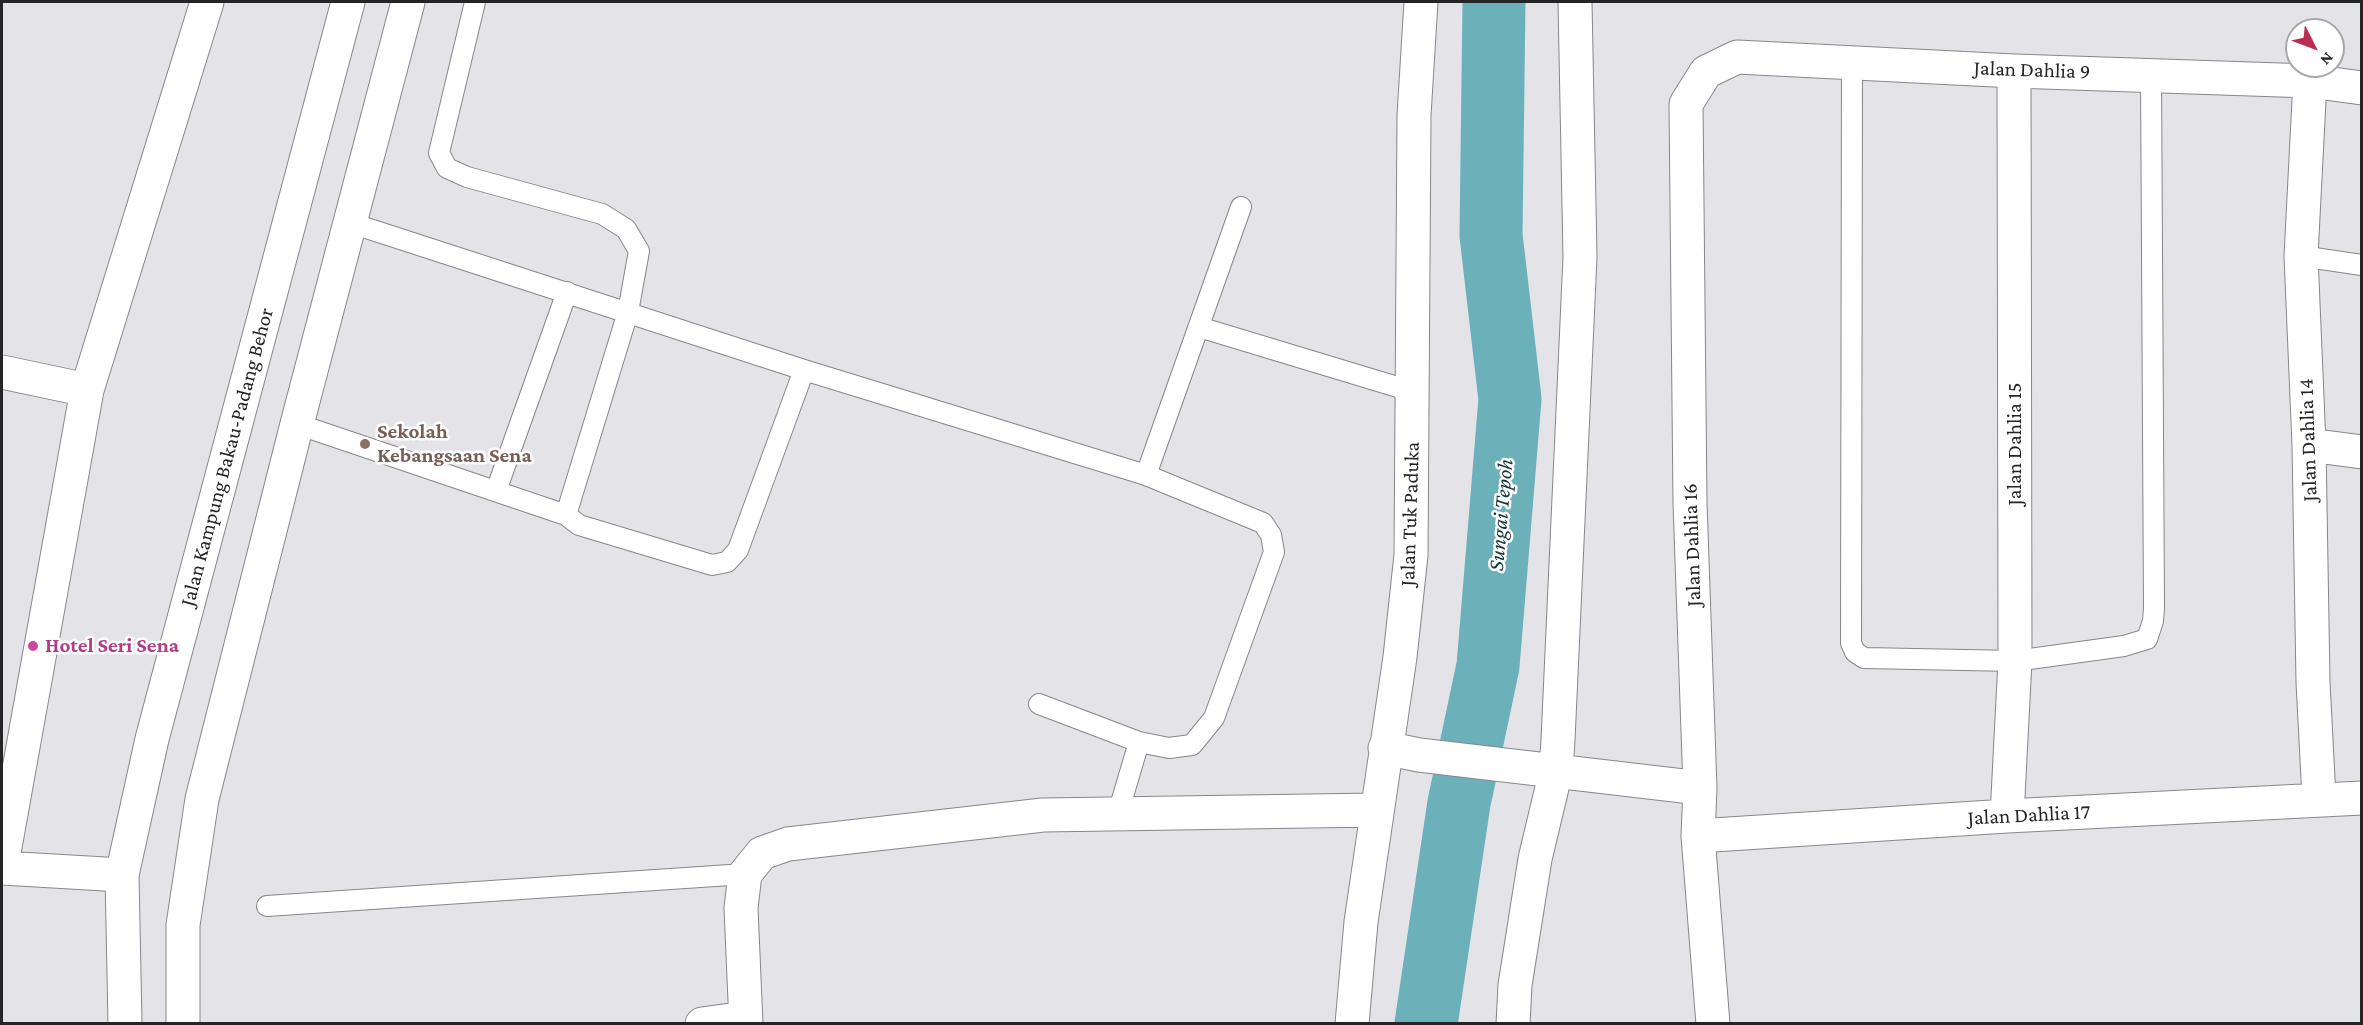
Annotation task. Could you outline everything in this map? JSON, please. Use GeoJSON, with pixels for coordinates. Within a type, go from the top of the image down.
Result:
{"type":"FeatureCollection","features":[{"type":"Feature","properties":{"kind":"street"},"geometry":{"type":"LineString","coordinates":[[122,875],[2,866],[87,390],[207,2]]}},
{"type":"Feature","properties":{"kind":"street","name":"Jalan Kampung Bakau-Padang Behor"},"geometry":{"type":"LineString","coordinates":[[125,1023],[122,875],[152,739],[348,2]]}},
{"type":"Feature","properties":{"kind":"street"},"geometry":{"type":"LineString","coordinates":[[183,1023],[183,925],[202,800],[297,424],[408,2]]}},
{"type":"Feature","properties":{"kind":"street","name":"Jalan Tuk Paduka"},"geometry":{"type":"LineString","coordinates":[[1352,1023],[1354,984],[1385,748],[1400,657],[1411,555],[1414,392],[1414,115],[1422,2]]}},
{"type":"Feature","properties":{"kind":"street"},"geometry":{"type":"LineString","coordinates":[[1513,1023],[1515,985],[1535,859],[1556,771],[1580,257],[1575,2]]}},
{"type":"Feature","properties":{"kind":"street","name":"Jalan Dahlia 9"},"geometry":{"type":"LineString","coordinates":[[1706,72],[1737,57],[1852,61],[2014,71],[2310,81],[2361,88]]}},
{"type":"Feature","properties":{"kind":"street","name":"Jalan Dahlia 15"},"geometry":{"type":"LineString","coordinates":[[2007,816],[2015,661],[2014,71]]}},
{"type":"Feature","properties":{"kind":"street","name":"Jalan Dahlia 16"},"geometry":{"type":"LineString","coordinates":[[1706,72],[1686,104],[1690,503],[1700,788],[1698,836],[1713,1023]]}},
{"type":"Feature","properties":{"kind":"street","name":"Jalan Dahlia 14"},"geometry":{"type":"LineString","coordinates":[[2310,81],[2301,256],[2309,445],[2313,682],[2319,798]]}},
{"type":"Feature","properties":{"kind":"street"},"geometry":{"type":"LineString","coordinates":[[2,372],[87,390]]}},
{"type":"Feature","properties":{"kind":"street"},"geometry":{"type":"LineString","coordinates":[[2309,445],[2361,452]]}},
{"type":"Feature","properties":{"kind":"street"},"geometry":{"type":"LineString","coordinates":[[1385,748],[1419,755],[1700,788]]}},
{"type":"Feature","properties":{"kind":"street","name":"Jalan Dahlia 17"},"geometry":{"type":"LineString","coordinates":[[1698,836],[2319,798],[2361,798]]}},
{"type":"Feature","properties":{"kind":"street"},"geometry":{"type":"LineString","coordinates":[[702,1023],[745,1021],[741,908],[753,863],[788,844],[1043,815],[1377,810]]}},
{"type":"Feature","properties":{"kind":"lane"},"geometry":{"type":"LineString","coordinates":[[475,2],[440,153],[447,168],[467,177],[602,214],[626,229],[639,251],[628,312],[566,515]]}},
{"type":"Feature","properties":{"kind":"lane"},"geometry":{"type":"LineString","coordinates":[[1852,61],[1851,643],[1855,652],[1864,658],[2015,661],[2124,646],[2147,639],[2153,621],[2151,74]]}},
{"type":"Feature","properties":{"kind":"lane"},"geometry":{"type":"LineString","coordinates":[[1146,475],[1241,207]]}},
{"type":"Feature","properties":{"kind":"lane"},"geometry":{"type":"LineString","coordinates":[[351,223],[804,370],[1146,475],[1263,523],[1272,535],[1274,552],[1214,718],[1192,745],[1169,748],[1139,742],[1039,704]]}},
{"type":"Feature","properties":{"kind":"lane"},"geometry":{"type":"LineString","coordinates":[[2301,256],[2361,265]]}},
{"type":"Feature","properties":{"kind":"lane"},"geometry":{"type":"LineString","coordinates":[[496,491],[567,292]]}},
{"type":"Feature","properties":{"kind":"lane"},"geometry":{"type":"LineString","coordinates":[[1200,327],[1414,392]]}},
{"type":"Feature","properties":{"kind":"lane"},"geometry":{"type":"LineString","coordinates":[[297,424],[566,515],[579,525],[712,565],[727,562],[738,550],[804,370]]}},
{"type":"Feature","properties":{"kind":"lane"},"geometry":{"type":"LineString","coordinates":[[1118,813],[1139,742]]}},
{"type":"Feature","properties":{"kind":"lane"},"geometry":{"type":"LineString","coordinates":[[267,906],[753,863]]}},
{"type":"Feature","properties":{"kind":"waterway","name":"Sungai Tepoh"},"geometry":{"type":"LineString","coordinates":[[1426,1024],[1459,803],[1488,666],[1510,399],[1491,235],[1494,2]]}},
{"type":"Feature","properties":{"kind":"place","name":"Sekolah Kebangsaan Sena"},"geometry":{"type":"Point","coordinates":[365,444]}},
{"type":"Feature","properties":{"kind":"place","name":"Hotel Seri Sena"},"geometry":{"type":"Point","coordinates":[33,646]}}]}
